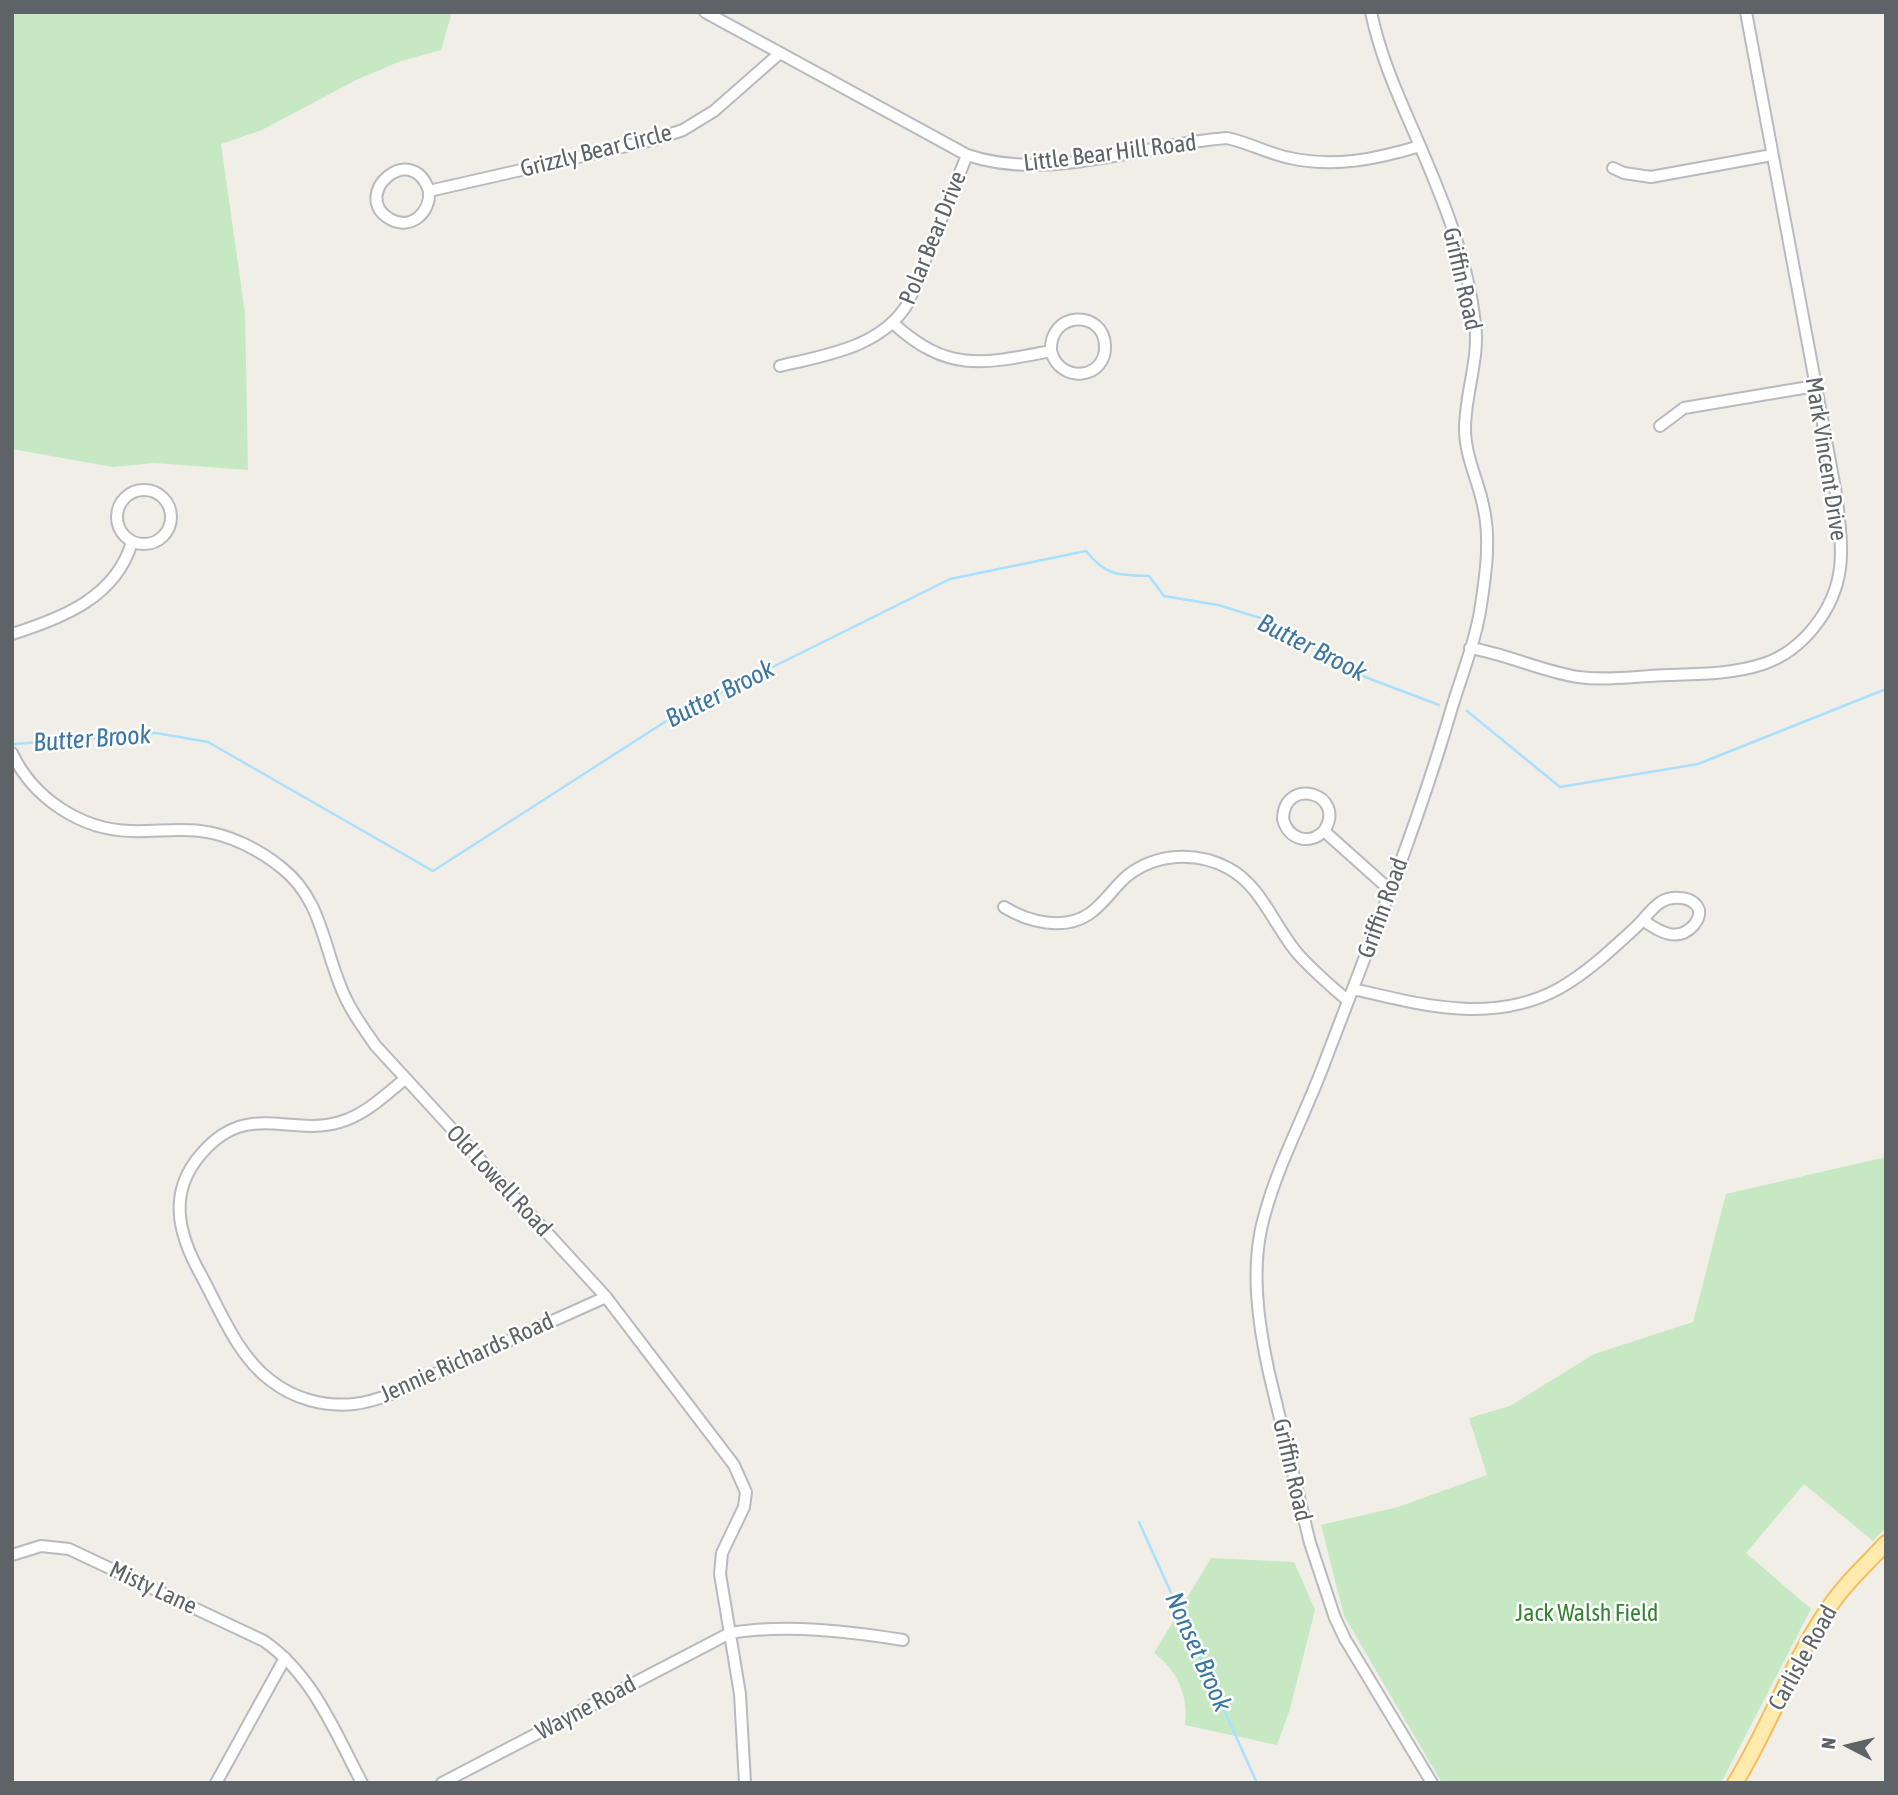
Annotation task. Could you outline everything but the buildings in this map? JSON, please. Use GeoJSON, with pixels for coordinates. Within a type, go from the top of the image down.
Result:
{"type":"FeatureCollection","features":[{"type":"Feature","properties":{"kind":"main road","name":"Carlisle Road"},"geometry":{"type":"LineString","coordinates":[[1735,1783],[1805,1646],[1827,1610],[1845,1586],[1886,1543]]}},
{"type":"Feature","properties":{"kind":"street","name":"Little Bear Hill Road"},"geometry":{"type":"LineString","coordinates":[[705,12],[967,155],[1002,164],[1038,165],[1227,138],[1287,158],[1326,164],[1388,155],[1420,146]]}},
{"type":"Feature","properties":{"kind":"street","name":"Griffin Road"},"geometry":{"type":"LineString","coordinates":[[1371,12],[1384,65],[1420,146],[1457,241],[1476,326],[1476,351],[1465,429],[1467,450],[1483,500],[1487,534],[1481,605],[1431,778],[1353,989],[1263,1219],[1257,1277],[1266,1360],[1323,1587],[1345,1639],[1432,1783]]}},
{"type":"Feature","properties":{"kind":"street","name":"Mark Vincent Drive"},"geometry":{"type":"LineString","coordinates":[[1469,648],[1503,654],[1547,670],[1578,677],[1728,672],[1767,663],[1798,644],[1826,610],[1840,572],[1837,499],[1746,12]]}},
{"type":"Feature","properties":{"kind":"street","name":"Grizzly Bear Circle"},"geometry":{"type":"LineString","coordinates":[[429,191],[653,140],[683,130],[714,111],[780,53]]}},
{"type":"Feature","properties":{"kind":"street","name":"Polar Bear Drive"},"geometry":{"type":"LineString","coordinates":[[780,366],[842,350],[878,335],[894,324],[908,303],[967,155]]}},
{"type":"Feature","properties":{"kind":"street"},"geometry":{"type":"LineString","coordinates":[[1613,168],[1624,173],[1651,177],[1772,155]]}},
{"type":"Feature","properties":{"kind":"street"},"geometry":{"type":"LineString","coordinates":[[401,170],[412,171],[421,176],[429,191],[425,212],[406,222],[395,221],[385,215],[377,201],[382,180],[401,170]]}},
{"type":"Feature","properties":{"kind":"street"},"geometry":{"type":"LineString","coordinates":[[1082,319],[1093,323],[1101,331],[1105,342],[1104,354],[1099,364],[1085,373],[1074,374],[1063,369],[1055,361],[1051,351],[1054,334],[1061,325],[1071,320],[1082,319]]}},
{"type":"Feature","properties":{"kind":"street"},"geometry":{"type":"LineString","coordinates":[[894,324],[922,347],[960,361],[989,361],[1051,351]]}},
{"type":"Feature","properties":{"kind":"street"},"geometry":{"type":"LineString","coordinates":[[1660,426],[1684,408],[1699,404],[1815,386]]}},
{"type":"Feature","properties":{"kind":"street"},"geometry":{"type":"LineString","coordinates":[[139,491],[157,494],[164,500],[171,517],[165,534],[150,544],[132,542],[125,537],[117,522],[120,505],[131,493],[139,491]]}},
{"type":"Feature","properties":{"kind":"street"},"geometry":{"type":"LineString","coordinates":[[12,634],[57,619],[86,603],[120,571],[132,542]]}},
{"type":"Feature","properties":{"kind":"street","name":"Old Lowell Road"},"geometry":{"type":"LineString","coordinates":[[12,753],[16,769],[45,798],[72,816],[129,831],[201,831],[227,836],[282,867],[313,903],[337,978],[355,1017],[375,1045],[606,1297],[709,1429],[743,1481],[746,1492],[744,1507],[722,1553],[720,1574],[740,1694],[745,1783]]}},
{"type":"Feature","properties":{"kind":"street"},"geometry":{"type":"LineString","coordinates":[[1311,793],[1321,798],[1329,811],[1329,822],[1324,831],[1311,839],[1300,839],[1290,833],[1283,819],[1287,803],[1300,794],[1311,793]]}},
{"type":"Feature","properties":{"kind":"street"},"geometry":{"type":"LineString","coordinates":[[1324,831],[1390,890]]}},
{"type":"Feature","properties":{"kind":"street"},"geometry":{"type":"LineString","coordinates":[[1004,907],[1024,918],[1043,922],[1076,920],[1090,913],[1129,875],[1143,866],[1173,856],[1202,858],[1241,876],[1257,894],[1298,954],[1348,1001]]}},
{"type":"Feature","properties":{"kind":"street"},"geometry":{"type":"LineString","coordinates":[[1353,989],[1462,1010],[1512,1006],[1546,995],[1575,979],[1660,903],[1672,898],[1690,901],[1699,912],[1698,920],[1692,928],[1679,934],[1660,932],[1643,920]]}},
{"type":"Feature","properties":{"kind":"street","name":"Jennie Richards Road"},"geometry":{"type":"LineString","coordinates":[[405,1079],[362,1113],[343,1122],[310,1126],[267,1122],[238,1127],[202,1152],[186,1177],[179,1206],[182,1235],[187,1249],[240,1345],[257,1369],[281,1388],[302,1398],[325,1404],[356,1404],[403,1388],[606,1297]]}},
{"type":"Feature","properties":{"kind":"street","name":"Misty Lane"},"geometry":{"type":"LineString","coordinates":[[12,1555],[41,1546],[69,1549],[249,1633],[285,1658],[298,1671],[317,1699],[362,1783]]}},
{"type":"Feature","properties":{"kind":"street","name":"Wayne Road"},"geometry":{"type":"LineString","coordinates":[[442,1783],[730,1633],[762,1628],[851,1633],[903,1640]]}},
{"type":"Feature","properties":{"kind":"street"},"geometry":{"type":"LineString","coordinates":[[216,1783],[285,1658]]}},
{"type":"Feature","properties":{"kind":"green space"},"geometry":{"type":"Polygon","coordinates":[[[12,12],[452,12],[441,50],[401,61],[356,80],[262,130],[221,144],[245,313],[248,470],[154,463],[113,467],[12,449],[12,12]]]}},
{"type":"Feature","properties":{"kind":"green space","name":"Jack Walsh Field"},"geometry":{"type":"Polygon","coordinates":[[[1886,1157],[1886,1527],[1873,1541],[1804,1484],[1746,1553],[1811,1609],[1721,1783],[1442,1783],[1344,1616],[1321,1525],[1398,1507],[1487,1475],[1469,1418],[1510,1406],[1594,1354],[1693,1322],[1726,1194],[1886,1157]]]}},
{"type":"Feature","properties":{"kind":"green space"},"geometry":{"type":"Polygon","coordinates":[[[1211,1558],[1294,1562],[1315,1610],[1290,1709],[1277,1745],[1185,1725],[1185,1704],[1180,1684],[1169,1667],[1154,1653],[1211,1558]]]}},
{"type":"Feature","properties":{"kind":"waterway","name":"Butter Brook"},"geometry":{"type":"LineString","coordinates":[[15,744],[156,733],[208,742],[433,871],[674,716],[950,579],[1086,551],[1107,570],[1149,576],[1164,596],[1218,605],[1267,620],[1365,677],[1439,705]]}},
{"type":"Feature","properties":{"kind":"waterway","name":"Butter Brook"},"geometry":{"type":"LineString","coordinates":[[1467,711],[1560,787],[1698,764],[1886,689]]}},
{"type":"Feature","properties":{"kind":"waterway","name":"Nonset Brook"},"geometry":{"type":"LineString","coordinates":[[1139,1522],[1257,1783]]}}]}
